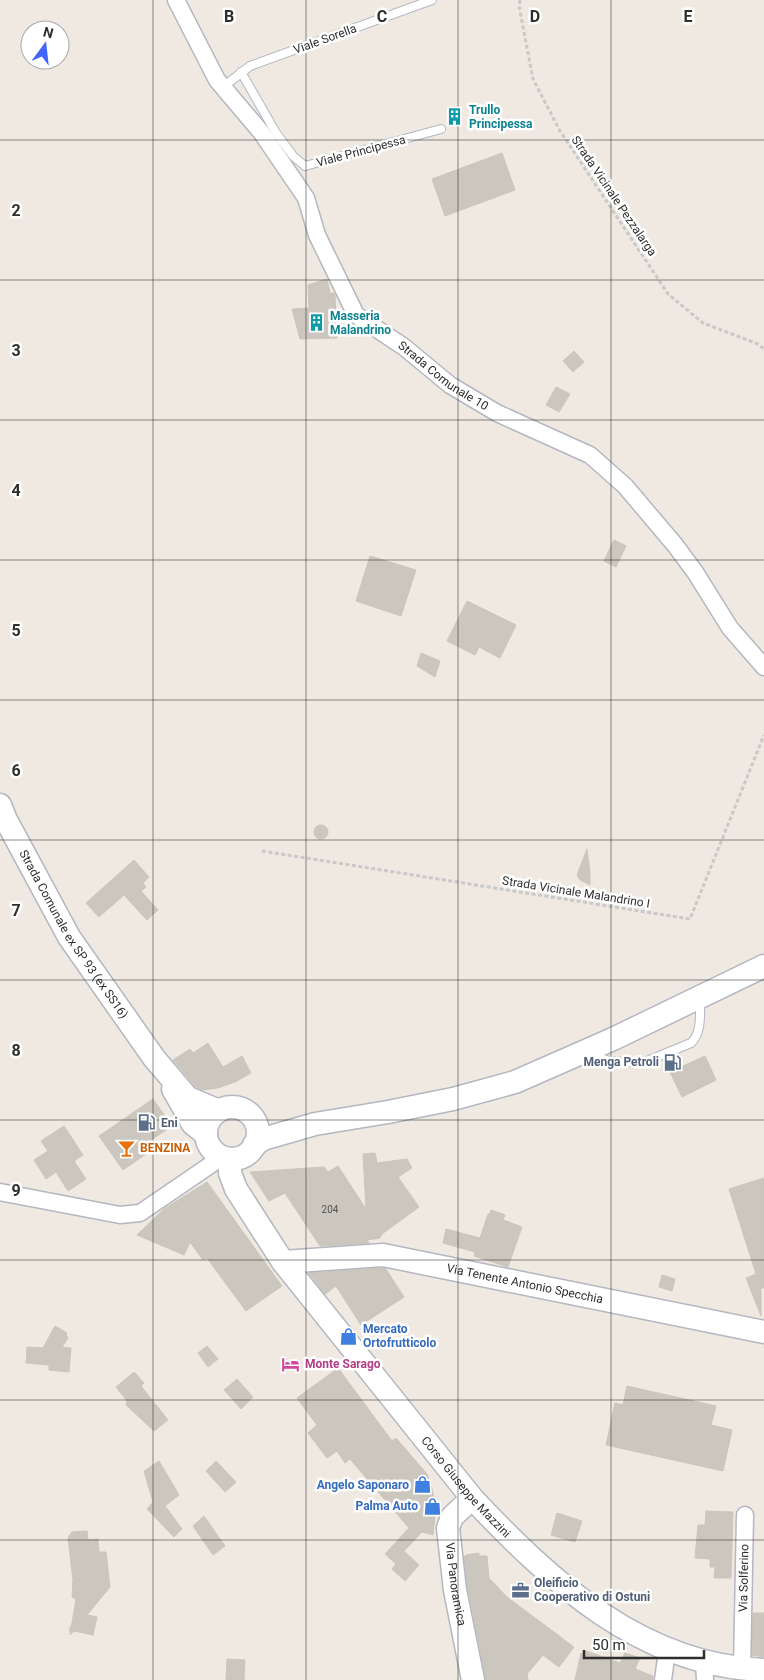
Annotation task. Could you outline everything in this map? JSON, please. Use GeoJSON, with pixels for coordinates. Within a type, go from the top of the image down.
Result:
{"type":"FeatureCollection","features":[{"type":"Feature","properties":{"kind":"main road","name":"Strada Comunale ex SP 93 (ex SS16)"},"geometry":{"type":"LineString","coordinates":[[0,804],[6,820],[69,938],[154,1058],[194,1124],[206,1134]]}},
{"type":"Feature","properties":{"kind":"main road"},"geometry":{"type":"LineString","coordinates":[[237,1154],[257,1133],[255,1122],[248,1113],[237,1108],[225,1108],[219,1111],[208,1123],[206,1134],[209,1145],[237,1154],[263,1139],[315,1124],[388,1112],[471,1094],[515,1082],[585,1052],[764,966]]}},
{"type":"Feature","properties":{"kind":"main road","name":"Strada Comunale ex SP 93 (ex SS16)"},"geometry":{"type":"LineString","coordinates":[[154,1058],[188,1098],[219,1111]]}},
{"type":"Feature","properties":{"kind":"main road"},"geometry":{"type":"LineString","coordinates":[[252,1117],[278,1124],[315,1124]]}},
{"type":"Feature","properties":{"kind":"main road","name":"Corso Giuseppe Mazzini"},"geometry":{"type":"LineString","coordinates":[[237,1154],[241,1167],[243,1202],[283,1262],[472,1498],[504,1532],[558,1582],[604,1616],[667,1651],[704,1670],[753,1670]]}},
{"type":"Feature","properties":{"kind":"main road","name":"Via Tenente Antonio Specchia"},"geometry":{"type":"LineString","coordinates":[[283,1262],[383,1255],[764,1332]]}},
{"type":"Feature","properties":{"kind":"main road","name":"Via Panoramica"},"geometry":{"type":"LineString","coordinates":[[472,1498],[452,1517],[448,1528],[456,1590],[473,1680]]}},
{"type":"Feature","properties":{"kind":"street","name":"Strada Comunale 10"},"geometry":{"type":"LineString","coordinates":[[176,0],[217,80],[262,132],[306,198],[317,235],[356,315],[404,347],[450,385],[497,413],[590,455],[625,486],[675,545],[695,572],[730,628],[764,667]]}},
{"type":"Feature","properties":{"kind":"street"},"geometry":{"type":"LineString","coordinates":[[0,1192],[120,1215],[140,1212],[237,1154]]}},
{"type":"Feature","properties":{"kind":"street","name":"Via Solferino"},"geometry":{"type":"LineString","coordinates":[[745,1515],[753,1670]]}},
{"type":"Feature","properties":{"kind":"street"},"geometry":{"type":"LineString","coordinates":[[663,1680],[667,1651]]}},
{"type":"Feature","properties":{"kind":"lane","name":"Viale Sorella"},"geometry":{"type":"LineString","coordinates":[[223,87],[250,66],[432,0]]}},
{"type":"Feature","properties":{"kind":"lane","name":"Viale Principessa"},"geometry":{"type":"LineString","coordinates":[[241,72],[276,133],[293,156],[305,166],[441,129]]}},
{"type":"Feature","properties":{"kind":"lane"},"geometry":{"type":"LineString","coordinates":[[585,1052],[609,1061],[642,1063],[691,1043],[695,1039],[700,1019],[700,997]]}},
{"type":"Feature","properties":{"kind":"path","name":"Strada Vicinale Pezzalarga"},"geometry":{"type":"LineString","coordinates":[[520,0],[519,6],[533,79],[560,131],[668,294],[703,322],[758,344],[764,349]]}},
{"type":"Feature","properties":{"kind":"path","name":"Strada Vicinale Malandrino I"},"geometry":{"type":"LineString","coordinates":[[262,851],[690,920],[764,735]]}},
{"type":"Feature","properties":{"kind":"building"},"geometry":{"type":"Polygon","coordinates":[[[502,153],[515,190],[445,216],[432,179],[502,153]]]}},
{"type":"Feature","properties":{"kind":"building","name":"Masseria Malandrino"},"geometry":{"type":"Polygon","coordinates":[[[327,279],[330,293],[334,293],[335,296],[337,338],[300,339],[292,309],[309,308],[308,285],[327,279]]]}},
{"type":"Feature","properties":{"kind":"building"},"geometry":{"type":"Polygon","coordinates":[[[574,351],[584,362],[573,372],[563,361],[574,351]]]}},
{"type":"Feature","properties":{"kind":"building"},"geometry":{"type":"Polygon","coordinates":[[[556,387],[570,394],[559,412],[546,405],[556,387]]]}},
{"type":"Feature","properties":{"kind":"building"},"geometry":{"type":"Polygon","coordinates":[[[614,540],[626,546],[616,567],[604,561],[614,540]]]}},
{"type":"Feature","properties":{"kind":"building"},"geometry":{"type":"Polygon","coordinates":[[[370,556],[416,570],[401,616],[356,601],[370,556]]]}},
{"type":"Feature","properties":{"kind":"building"},"geometry":{"type":"Polygon","coordinates":[[[467,601],[516,625],[500,658],[479,647],[475,655],[447,641],[467,601]]]}},
{"type":"Feature","properties":{"kind":"building"},"geometry":{"type":"Polygon","coordinates":[[[421,653],[440,661],[435,677],[417,666],[421,653]]]}},
{"type":"Feature","properties":{"kind":"building"},"geometry":{"type":"Polygon","coordinates":[[[321,825],[326,827],[328,832],[326,837],[321,839],[316,837],[314,832],[316,827],[321,825]]]}},
{"type":"Feature","properties":{"kind":"building"},"geometry":{"type":"Polygon","coordinates":[[[587,849],[590,885],[580,880],[577,875],[587,849]]]}},
{"type":"Feature","properties":{"kind":"building"},"geometry":{"type":"Polygon","coordinates":[[[134,860],[149,877],[143,883],[146,887],[141,891],[158,910],[147,920],[124,895],[99,917],[86,903],[134,860]]]}},
{"type":"Feature","properties":{"kind":"building"},"geometry":{"type":"Polygon","coordinates":[[[208,1043],[223,1067],[242,1056],[251,1073],[235,1082],[218,1088],[202,1090],[196,1087],[173,1060],[190,1049],[193,1053],[208,1043]]]}},
{"type":"Feature","properties":{"kind":"building"},"geometry":{"type":"Polygon","coordinates":[[[705,1056],[716,1080],[682,1097],[670,1072],[705,1056]]]}},
{"type":"Feature","properties":{"kind":"building"},"geometry":{"type":"Polygon","coordinates":[[[153,1099],[172,1126],[142,1146],[146,1154],[123,1170],[99,1136],[153,1099]]]}},
{"type":"Feature","properties":{"kind":"building"},"geometry":{"type":"Polygon","coordinates":[[[64,1126],[83,1155],[74,1161],[86,1179],[68,1191],[56,1172],[46,1179],[34,1160],[48,1151],[41,1141],[64,1126]]]}},
{"type":"Feature","properties":{"kind":"building"},"geometry":{"type":"Polygon","coordinates":[[[375,1153],[377,1163],[407,1159],[412,1168],[398,1177],[419,1207],[382,1234],[380,1238],[367,1240],[369,1243],[320,1246],[285,1193],[269,1201],[250,1172],[324,1167],[328,1172],[338,1166],[366,1209],[363,1154],[375,1153]]]}},
{"type":"Feature","properties":{"kind":"building"},"geometry":{"type":"Polygon","coordinates":[[[764,1178],[764,1288],[761,1288],[761,1316],[746,1278],[756,1274],[729,1189],[764,1178]]]}},
{"type":"Feature","properties":{"kind":"building"},"geometry":{"type":"Polygon","coordinates":[[[207,1182],[282,1286],[246,1311],[207,1258],[203,1260],[190,1242],[184,1255],[137,1235],[164,1209],[207,1182]]]}},
{"type":"Feature","properties":{"kind":"building"},"geometry":{"type":"Polygon","coordinates":[[[491,1210],[505,1215],[503,1220],[522,1227],[508,1267],[474,1256],[475,1252],[443,1243],[446,1229],[480,1238],[491,1210]]]}},
{"type":"Feature","properties":{"kind":"building"},"geometry":{"type":"Polygon","coordinates":[[[386,1269],[404,1297],[361,1325],[336,1286],[325,1294],[309,1273],[386,1269]]]}},
{"type":"Feature","properties":{"kind":"building"},"geometry":{"type":"Polygon","coordinates":[[[662,1275],[675,1279],[672,1291],[659,1287],[662,1275]]]}},
{"type":"Feature","properties":{"kind":"building"},"geometry":{"type":"Polygon","coordinates":[[[55,1326],[67,1333],[68,1338],[62,1347],[71,1348],[69,1372],[49,1370],[49,1365],[26,1363],[27,1347],[43,1348],[55,1326]]]}},
{"type":"Feature","properties":{"kind":"building"},"geometry":{"type":"Polygon","coordinates":[[[207,1346],[218,1359],[208,1367],[198,1353],[207,1346]]]}},
{"type":"Feature","properties":{"kind":"building"},"geometry":{"type":"Polygon","coordinates":[[[338,1368],[392,1441],[396,1438],[427,1474],[432,1489],[436,1507],[433,1535],[422,1532],[404,1551],[419,1565],[405,1581],[392,1569],[396,1564],[385,1554],[409,1528],[350,1459],[345,1463],[337,1451],[327,1458],[308,1433],[317,1425],[297,1398],[338,1368]]]}},
{"type":"Feature","properties":{"kind":"building"},"geometry":{"type":"Polygon","coordinates":[[[134,1372],[144,1383],[141,1386],[168,1420],[154,1431],[126,1405],[127,1401],[116,1387],[134,1372]]]}},
{"type":"Feature","properties":{"kind":"building"},"geometry":{"type":"Polygon","coordinates":[[[237,1379],[253,1397],[241,1409],[224,1390],[237,1379]]]}},
{"type":"Feature","properties":{"kind":"building"},"geometry":{"type":"Polygon","coordinates":[[[627,1386],[716,1406],[711,1425],[732,1430],[723,1471],[606,1445],[615,1403],[623,1405],[627,1386]]]}},
{"type":"Feature","properties":{"kind":"building"},"geometry":{"type":"Polygon","coordinates":[[[159,1461],[179,1495],[165,1506],[182,1529],[174,1537],[147,1509],[153,1502],[144,1471],[159,1461]]]}},
{"type":"Feature","properties":{"kind":"building"},"geometry":{"type":"Polygon","coordinates":[[[216,1461],[236,1482],[225,1492],[206,1471],[216,1461]]]}},
{"type":"Feature","properties":{"kind":"building"},"geometry":{"type":"Polygon","coordinates":[[[706,1511],[733,1512],[731,1578],[714,1578],[715,1567],[710,1567],[710,1559],[695,1558],[698,1525],[705,1525],[706,1511]]]}},
{"type":"Feature","properties":{"kind":"building"},"geometry":{"type":"Polygon","coordinates":[[[557,1513],[582,1521],[575,1542],[551,1535],[557,1513]]]}},
{"type":"Feature","properties":{"kind":"building"},"geometry":{"type":"Polygon","coordinates":[[[204,1516],[225,1546],[213,1555],[193,1526],[204,1516]]]}},
{"type":"Feature","properties":{"kind":"building"},"geometry":{"type":"Polygon","coordinates":[[[87,1531],[88,1540],[98,1539],[99,1552],[106,1552],[110,1587],[87,1615],[97,1617],[93,1635],[74,1631],[70,1635],[71,1631],[69,1631],[76,1599],[72,1597],[73,1580],[68,1538],[72,1532],[87,1531]]]}},
{"type":"Feature","properties":{"kind":"building"},"geometry":{"type":"Polygon","coordinates":[[[479,1553],[479,1556],[487,1556],[489,1578],[507,1597],[574,1647],[559,1667],[543,1655],[527,1674],[528,1680],[486,1680],[468,1588],[464,1557],[479,1553]]]}},
{"type":"Feature","properties":{"kind":"building"},"geometry":{"type":"Polygon","coordinates":[[[753,1613],[764,1613],[764,1657],[752,1655],[753,1613]]]}},
{"type":"Feature","properties":{"kind":"building"},"geometry":{"type":"Polygon","coordinates":[[[586,1651],[620,1663],[625,1653],[640,1658],[635,1669],[653,1676],[653,1680],[575,1680],[581,1653],[584,1655],[586,1651]]]}},
{"type":"Feature","properties":{"kind":"building"},"geometry":{"type":"Polygon","coordinates":[[[227,1659],[245,1660],[244,1680],[226,1680],[227,1659]]]}},
{"type":"Feature","properties":{"kind":"place","name":"Trullo Principessa"},"geometry":{"type":"Point","coordinates":[455,117]}},
{"type":"Feature","properties":{"kind":"place","name":"Masseria Malandrino"},"geometry":{"type":"Point","coordinates":[316,323]}},
{"type":"Feature","properties":{"kind":"place","name":"Menga Petroli"},"geometry":{"type":"Point","coordinates":[673,1062]}},
{"type":"Feature","properties":{"kind":"place","name":"Eni"},"geometry":{"type":"Point","coordinates":[147,1123]}},
{"type":"Feature","properties":{"kind":"place","name":"BENZINA"},"geometry":{"type":"Point","coordinates":[126,1148]}},
{"type":"Feature","properties":{"kind":"place","name":"Mercato Ortofrutticolo"},"geometry":{"type":"Point","coordinates":[349,1336]}},
{"type":"Feature","properties":{"kind":"place","name":"Monte Sarago"},"geometry":{"type":"Point","coordinates":[291,1364]}},
{"type":"Feature","properties":{"kind":"place","name":"Angelo Saponaro"},"geometry":{"type":"Point","coordinates":[423,1485]}},
{"type":"Feature","properties":{"kind":"place","name":"Palma Auto"},"geometry":{"type":"Point","coordinates":[432,1506]}},
{"type":"Feature","properties":{"kind":"place","name":"Oleificio Cooperativo di Ostuni"},"geometry":{"type":"Point","coordinates":[520,1590]}}]}
